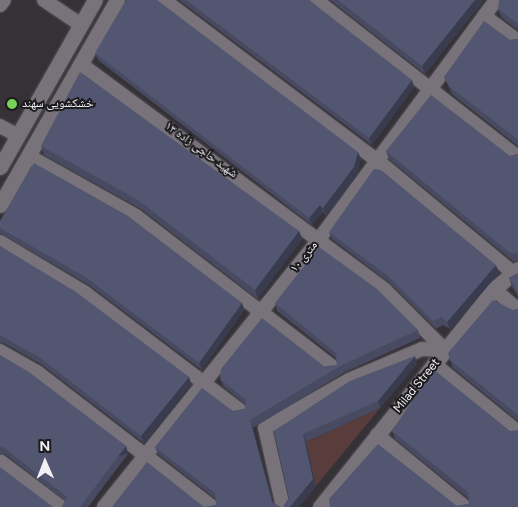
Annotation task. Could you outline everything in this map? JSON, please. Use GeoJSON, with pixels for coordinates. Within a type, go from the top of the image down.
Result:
{"type":"FeatureCollection","features":[{"type":"Feature","properties":{"kind":"street"},"geometry":{"type":"LineString","coordinates":[[0,6],[4,0]]}},
{"type":"Feature","properties":{"kind":"street"},"geometry":{"type":"LineString","coordinates":[[44,0],[81,25]]}},
{"type":"Feature","properties":{"kind":"street"},"geometry":{"type":"LineString","coordinates":[[0,167],[95,0]]}},
{"type":"Feature","properties":{"kind":"street"},"geometry":{"type":"LineString","coordinates":[[0,205],[116,0]]}},
{"type":"Feature","properties":{"kind":"street"},"geometry":{"type":"LineString","coordinates":[[164,0],[378,161],[515,270]]}},
{"type":"Feature","properties":{"kind":"street"},"geometry":{"type":"LineString","coordinates":[[316,0],[518,157]]}},
{"type":"Feature","properties":{"kind":"street","name":"۱۰ متری"},"geometry":{"type":"LineString","coordinates":[[104,507],[320,238],[378,161],[428,88],[496,0]]}},
{"type":"Feature","properties":{"kind":"street"},"geometry":{"type":"LineString","coordinates":[[484,16],[518,41]]}},
{"type":"Feature","properties":{"kind":"street","name":"شهید حاجی زاده ۱۳"},"geometry":{"type":"LineString","coordinates":[[81,64],[320,238],[385,290],[445,350]]}},
{"type":"Feature","properties":{"kind":"street"},"geometry":{"type":"LineString","coordinates":[[0,126],[18,136]]}},
{"type":"Feature","properties":{"kind":"street"},"geometry":{"type":"LineString","coordinates":[[29,156],[136,216],[333,367]]}},
{"type":"Feature","properties":{"kind":"street"},"geometry":{"type":"LineString","coordinates":[[0,242],[84,292],[242,411]]}},
{"type":"Feature","properties":{"kind":"street","name":"Milad Street"},"geometry":{"type":"LineString","coordinates":[[320,507],[494,289],[515,270]]}},
{"type":"Feature","properties":{"kind":"street"},"geometry":{"type":"LineString","coordinates":[[494,289],[518,310]]}},
{"type":"Feature","properties":{"kind":"street"},"geometry":{"type":"LineString","coordinates":[[283,507],[265,428],[349,380],[422,349],[445,350]]}},
{"type":"Feature","properties":{"kind":"street"},"geometry":{"type":"LineString","coordinates":[[0,351],[37,372],[146,454],[212,507]]}},
{"type":"Feature","properties":{"kind":"street"},"geometry":{"type":"LineString","coordinates":[[434,364],[518,432]]}},
{"type":"Feature","properties":{"kind":"street"},"geometry":{"type":"LineString","coordinates":[[377,435],[465,507]]}},
{"type":"Feature","properties":{"kind":"street"},"geometry":{"type":"LineString","coordinates":[[0,461],[61,507]]}},
{"type":"Feature","properties":{"kind":"shaded area"},"geometry":{"type":"Polygon","coordinates":[[[380,408],[316,486],[304,443],[380,408]]]}},
{"type":"Feature","properties":{"kind":"building"},"geometry":{"type":"Polygon","coordinates":[[[126,0],[157,0],[358,152],[354,167],[323,208],[320,205],[309,218],[95,53],[126,0]]]}},
{"type":"Feature","properties":{"kind":"building"},"geometry":{"type":"Polygon","coordinates":[[[186,0],[309,0],[412,80],[369,138],[186,0]]]}},
{"type":"Feature","properties":{"kind":"building"},"geometry":{"type":"Polygon","coordinates":[[[338,0],[475,0],[422,66],[338,0]]]}},
{"type":"Feature","properties":{"kind":"building"},"geometry":{"type":"Polygon","coordinates":[[[499,0],[518,0],[518,24],[498,9],[499,0]]]}},
{"type":"Feature","properties":{"kind":"building"},"geometry":{"type":"Polygon","coordinates":[[[484,21],[510,40],[518,39],[518,140],[449,86],[444,77],[484,21]]]}},
{"type":"Feature","properties":{"kind":"building"},"geometry":{"type":"Polygon","coordinates":[[[80,72],[299,231],[255,290],[138,200],[41,146],[80,72]]]}},
{"type":"Feature","properties":{"kind":"building"},"geometry":{"type":"Polygon","coordinates":[[[431,95],[510,156],[518,154],[518,254],[510,253],[386,151],[431,95]]]}},
{"type":"Feature","properties":{"kind":"building"},"geometry":{"type":"Polygon","coordinates":[[[34,163],[128,216],[242,303],[199,363],[87,278],[0,228],[0,221],[34,163]]]}},
{"type":"Feature","properties":{"kind":"building"},"geometry":{"type":"Polygon","coordinates":[[[374,169],[381,170],[496,265],[447,322],[441,317],[433,321],[388,276],[329,232],[374,169]]]}},
{"type":"Feature","properties":{"kind":"building"},"geometry":{"type":"Polygon","coordinates":[[[0,246],[76,292],[189,377],[141,436],[39,357],[0,336],[0,246]]]}},
{"type":"Feature","properties":{"kind":"building"},"geometry":{"type":"Polygon","coordinates":[[[319,247],[377,289],[418,330],[342,365],[250,420],[272,502],[281,507],[204,507],[216,505],[215,493],[155,447],[202,388],[233,411],[245,409],[246,400],[220,379],[221,369],[262,318],[325,367],[337,365],[336,353],[275,303],[319,247]]]}},
{"type":"Feature","properties":{"kind":"building"},"geometry":{"type":"Polygon","coordinates":[[[518,273],[518,292],[509,278],[518,273]]]}},
{"type":"Feature","properties":{"kind":"building"},"geometry":{"type":"Polygon","coordinates":[[[493,300],[513,310],[518,309],[518,415],[450,360],[448,353],[493,300]]]}},
{"type":"Feature","properties":{"kind":"building"},"geometry":{"type":"Polygon","coordinates":[[[0,355],[29,372],[126,446],[80,507],[62,507],[67,497],[3,447],[0,447],[0,355]]]}},
{"type":"Feature","properties":{"kind":"building"},"geometry":{"type":"Polygon","coordinates":[[[415,356],[378,401],[303,434],[313,479],[290,507],[283,507],[289,498],[274,431],[350,381],[415,356]]]}},
{"type":"Feature","properties":{"kind":"building"},"geometry":{"type":"Polygon","coordinates":[[[433,369],[510,431],[518,430],[518,507],[330,507],[329,499],[378,444],[457,506],[469,504],[468,492],[392,431],[433,369]]]}},
{"type":"Feature","properties":{"kind":"building"},"geometry":{"type":"Polygon","coordinates":[[[147,462],[204,507],[112,507],[147,462]]]}},
{"type":"Feature","properties":{"kind":"building"},"geometry":{"type":"Polygon","coordinates":[[[0,467],[53,507],[0,507],[0,467]]]}},
{"type":"Feature","properties":{"kind":"place","name":"خشکشویی سهند"},"geometry":{"type":"Point","coordinates":[12,104]}}]}
